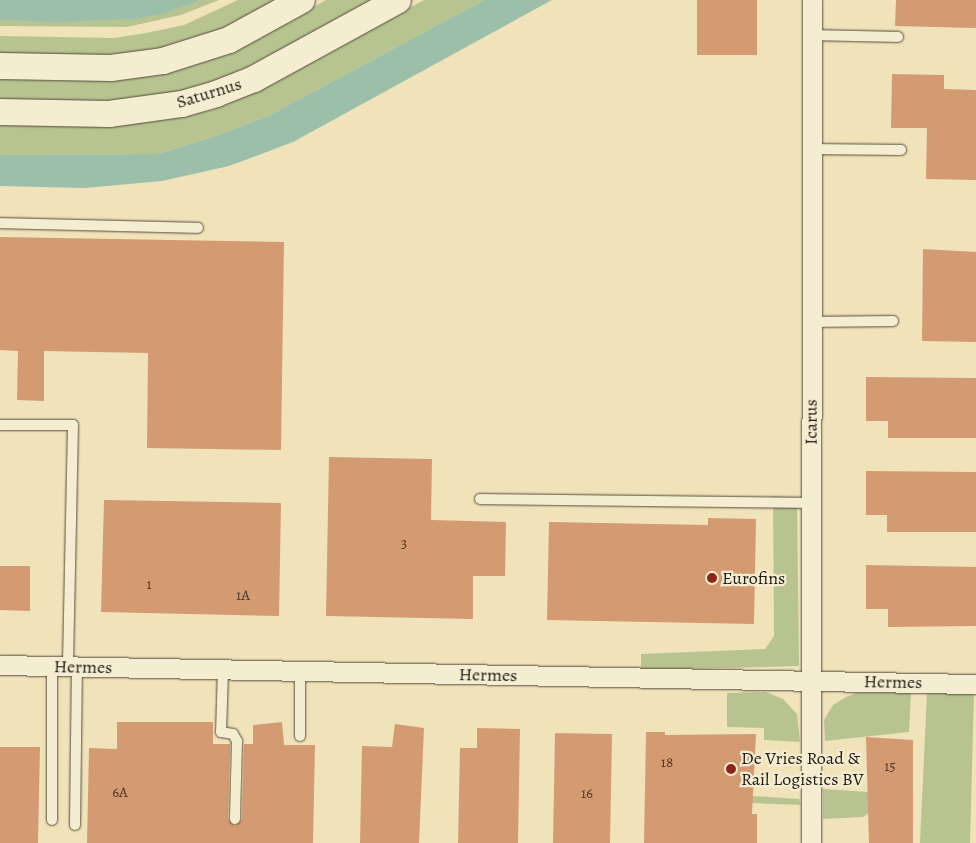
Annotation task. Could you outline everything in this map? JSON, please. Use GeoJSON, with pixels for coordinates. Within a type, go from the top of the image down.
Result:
{"type":"FeatureCollection","features":[{"type":"Feature","properties":{"kind":"main road"},"geometry":{"type":"LineString","coordinates":[[0,66],[110,68],[163,61],[229,40],[302,0]]}},
{"type":"Feature","properties":{"kind":"main road","name":"Saturnus"},"geometry":{"type":"LineString","coordinates":[[0,112],[109,114],[144,110],[207,97],[254,79],[398,0]]}},
{"type":"Feature","properties":{"kind":"street","name":"Icarus"},"geometry":{"type":"LineString","coordinates":[[811,843],[812,0]]}},
{"type":"Feature","properties":{"kind":"street","name":"Hermes"},"geometry":{"type":"LineString","coordinates":[[0,665],[976,684]]}},
{"type":"Feature","properties":{"kind":"lane"},"geometry":{"type":"LineString","coordinates":[[812,35],[898,37]]}},
{"type":"Feature","properties":{"kind":"lane"},"geometry":{"type":"LineString","coordinates":[[811,149],[901,150]]}},
{"type":"Feature","properties":{"kind":"lane"},"geometry":{"type":"LineString","coordinates":[[0,223],[198,228]]}},
{"type":"Feature","properties":{"kind":"lane"},"geometry":{"type":"LineString","coordinates":[[811,322],[893,321]]}},
{"type":"Feature","properties":{"kind":"lane"},"geometry":{"type":"LineString","coordinates":[[0,425],[73,425],[66,667],[52,820]]}},
{"type":"Feature","properties":{"kind":"lane"},"geometry":{"type":"LineString","coordinates":[[480,499],[811,503]]}},
{"type":"Feature","properties":{"kind":"lane"},"geometry":{"type":"LineString","coordinates":[[66,667],[75,824]]}},
{"type":"Feature","properties":{"kind":"lane"},"geometry":{"type":"LineString","coordinates":[[223,670],[221,732],[233,734],[237,741],[235,819]]}},
{"type":"Feature","properties":{"kind":"lane"},"geometry":{"type":"LineString","coordinates":[[300,671],[300,736]]}},
{"type":"Feature","properties":{"kind":"shaded area"},"geometry":{"type":"Polygon","coordinates":[[[0,0],[201,0],[162,14],[133,19],[58,22],[0,20],[0,0]]]}},
{"type":"Feature","properties":{"kind":"shaded area"},"geometry":{"type":"Polygon","coordinates":[[[201,0],[219,0],[181,15],[127,27],[0,26],[0,20],[133,19],[201,0]]]}},
{"type":"Feature","properties":{"kind":"shaded area"},"geometry":{"type":"Polygon","coordinates":[[[238,0],[280,0],[216,33],[183,44],[120,55],[0,55],[0,36],[114,38],[184,25],[238,0]]]}},
{"type":"Feature","properties":{"kind":"shaded area"},"geometry":{"type":"Polygon","coordinates":[[[326,0],[374,0],[244,71],[170,96],[112,103],[0,101],[0,77],[264,34],[326,0]]]}},
{"type":"Feature","properties":{"kind":"shaded area"},"geometry":{"type":"Polygon","coordinates":[[[424,0],[484,0],[268,116],[216,136],[157,154],[0,155],[0,124],[121,126],[209,111],[244,97],[424,0]]]}},
{"type":"Feature","properties":{"kind":"shaded area"},"geometry":{"type":"Polygon","coordinates":[[[484,0],[552,0],[293,142],[229,166],[162,181],[85,188],[0,186],[0,155],[157,154],[216,136],[268,116],[484,0]]]}},
{"type":"Feature","properties":{"kind":"shaded area"},"geometry":{"type":"Polygon","coordinates":[[[773,496],[797,498],[799,666],[641,670],[641,654],[765,649],[774,636],[773,496]]]}},
{"type":"Feature","properties":{"kind":"shaded area"},"geometry":{"type":"Polygon","coordinates":[[[766,692],[783,699],[797,714],[800,742],[764,740],[764,728],[727,727],[727,693],[766,692]]]}},
{"type":"Feature","properties":{"kind":"shaded area"},"geometry":{"type":"Polygon","coordinates":[[[911,692],[909,732],[825,741],[824,720],[833,705],[846,697],[856,693],[911,692]]]}},
{"type":"Feature","properties":{"kind":"shaded area"},"geometry":{"type":"Polygon","coordinates":[[[927,692],[974,693],[970,843],[920,843],[927,692]]]}},
{"type":"Feature","properties":{"kind":"shaded area"},"geometry":{"type":"Polygon","coordinates":[[[823,789],[869,792],[869,797],[913,797],[913,813],[869,813],[863,817],[823,819],[823,789]]]}},
{"type":"Feature","properties":{"kind":"shaded area"},"geometry":{"type":"Polygon","coordinates":[[[708,793],[799,799],[801,805],[702,801],[708,793]]]}},
{"type":"Feature","properties":{"kind":"building"},"geometry":{"type":"Polygon","coordinates":[[[697,0],[757,0],[757,55],[697,55],[697,0]]]}},
{"type":"Feature","properties":{"kind":"building"},"geometry":{"type":"Polygon","coordinates":[[[896,0],[976,0],[976,28],[895,26],[896,0]]]}},
{"type":"Feature","properties":{"kind":"building"},"geometry":{"type":"Polygon","coordinates":[[[892,74],[944,75],[944,89],[976,90],[976,180],[926,179],[927,128],[891,128],[892,74]]]}},
{"type":"Feature","properties":{"kind":"building"},"geometry":{"type":"Polygon","coordinates":[[[0,237],[284,242],[281,450],[147,448],[148,353],[44,351],[44,401],[17,400],[18,351],[0,350],[0,237]]]}},
{"type":"Feature","properties":{"kind":"building"},"geometry":{"type":"Polygon","coordinates":[[[923,249],[976,252],[976,342],[922,341],[923,249]]]}},
{"type":"Feature","properties":{"kind":"building"},"geometry":{"type":"Polygon","coordinates":[[[866,377],[976,378],[976,438],[888,438],[888,421],[866,421],[866,377]]]}},
{"type":"Feature","properties":{"kind":"building"},"geometry":{"type":"Polygon","coordinates":[[[329,457],[432,459],[431,520],[506,522],[505,576],[473,576],[473,619],[326,616],[329,457]]]}},
{"type":"Feature","properties":{"kind":"building"},"geometry":{"type":"Polygon","coordinates":[[[866,471],[976,472],[976,532],[887,532],[887,515],[866,515],[866,471]]]}},
{"type":"Feature","properties":{"kind":"building"},"geometry":{"type":"Polygon","coordinates":[[[104,500],[281,503],[279,616],[101,612],[104,500]]]}},
{"type":"Feature","properties":{"kind":"building"},"geometry":{"type":"Polygon","coordinates":[[[708,518],[756,519],[754,624],[547,620],[549,522],[708,525],[708,518]]]}},
{"type":"Feature","properties":{"kind":"building"},"geometry":{"type":"Polygon","coordinates":[[[866,565],[976,567],[976,626],[888,627],[888,609],[866,609],[866,565]]]}},
{"type":"Feature","properties":{"kind":"building"},"geometry":{"type":"Polygon","coordinates":[[[0,566],[30,566],[30,611],[0,610],[0,566]]]}},
{"type":"Feature","properties":{"kind":"building"},"geometry":{"type":"Polygon","coordinates":[[[117,722],[213,722],[213,744],[230,744],[228,819],[235,826],[242,819],[244,744],[253,744],[253,725],[282,722],[284,745],[315,745],[313,843],[87,843],[89,748],[117,749],[117,722]]]}},
{"type":"Feature","properties":{"kind":"building"},"geometry":{"type":"Polygon","coordinates":[[[395,724],[424,728],[419,843],[360,843],[362,746],[392,747],[395,724]]]}},
{"type":"Feature","properties":{"kind":"building"},"geometry":{"type":"Polygon","coordinates":[[[477,728],[520,729],[518,843],[458,843],[460,748],[477,748],[477,728]]]}},
{"type":"Feature","properties":{"kind":"building"},"geometry":{"type":"Polygon","coordinates":[[[646,732],[665,732],[665,735],[756,734],[752,814],[757,814],[757,843],[644,843],[646,732]]]}},
{"type":"Feature","properties":{"kind":"building"},"geometry":{"type":"Polygon","coordinates":[[[555,733],[612,734],[610,843],[553,843],[555,733]]]}},
{"type":"Feature","properties":{"kind":"building"},"geometry":{"type":"Polygon","coordinates":[[[866,737],[913,740],[913,843],[869,843],[866,737]]]}},
{"type":"Feature","properties":{"kind":"building"},"geometry":{"type":"Polygon","coordinates":[[[0,747],[40,747],[38,843],[0,843],[0,747]]]}},
{"type":"Feature","properties":{"kind":"place","name":"Eurofins"},"geometry":{"type":"Point","coordinates":[712,578]}},
{"type":"Feature","properties":{"kind":"place","name":"De Vries Road & Rail Logistics BV"},"geometry":{"type":"Point","coordinates":[731,769]}}]}
